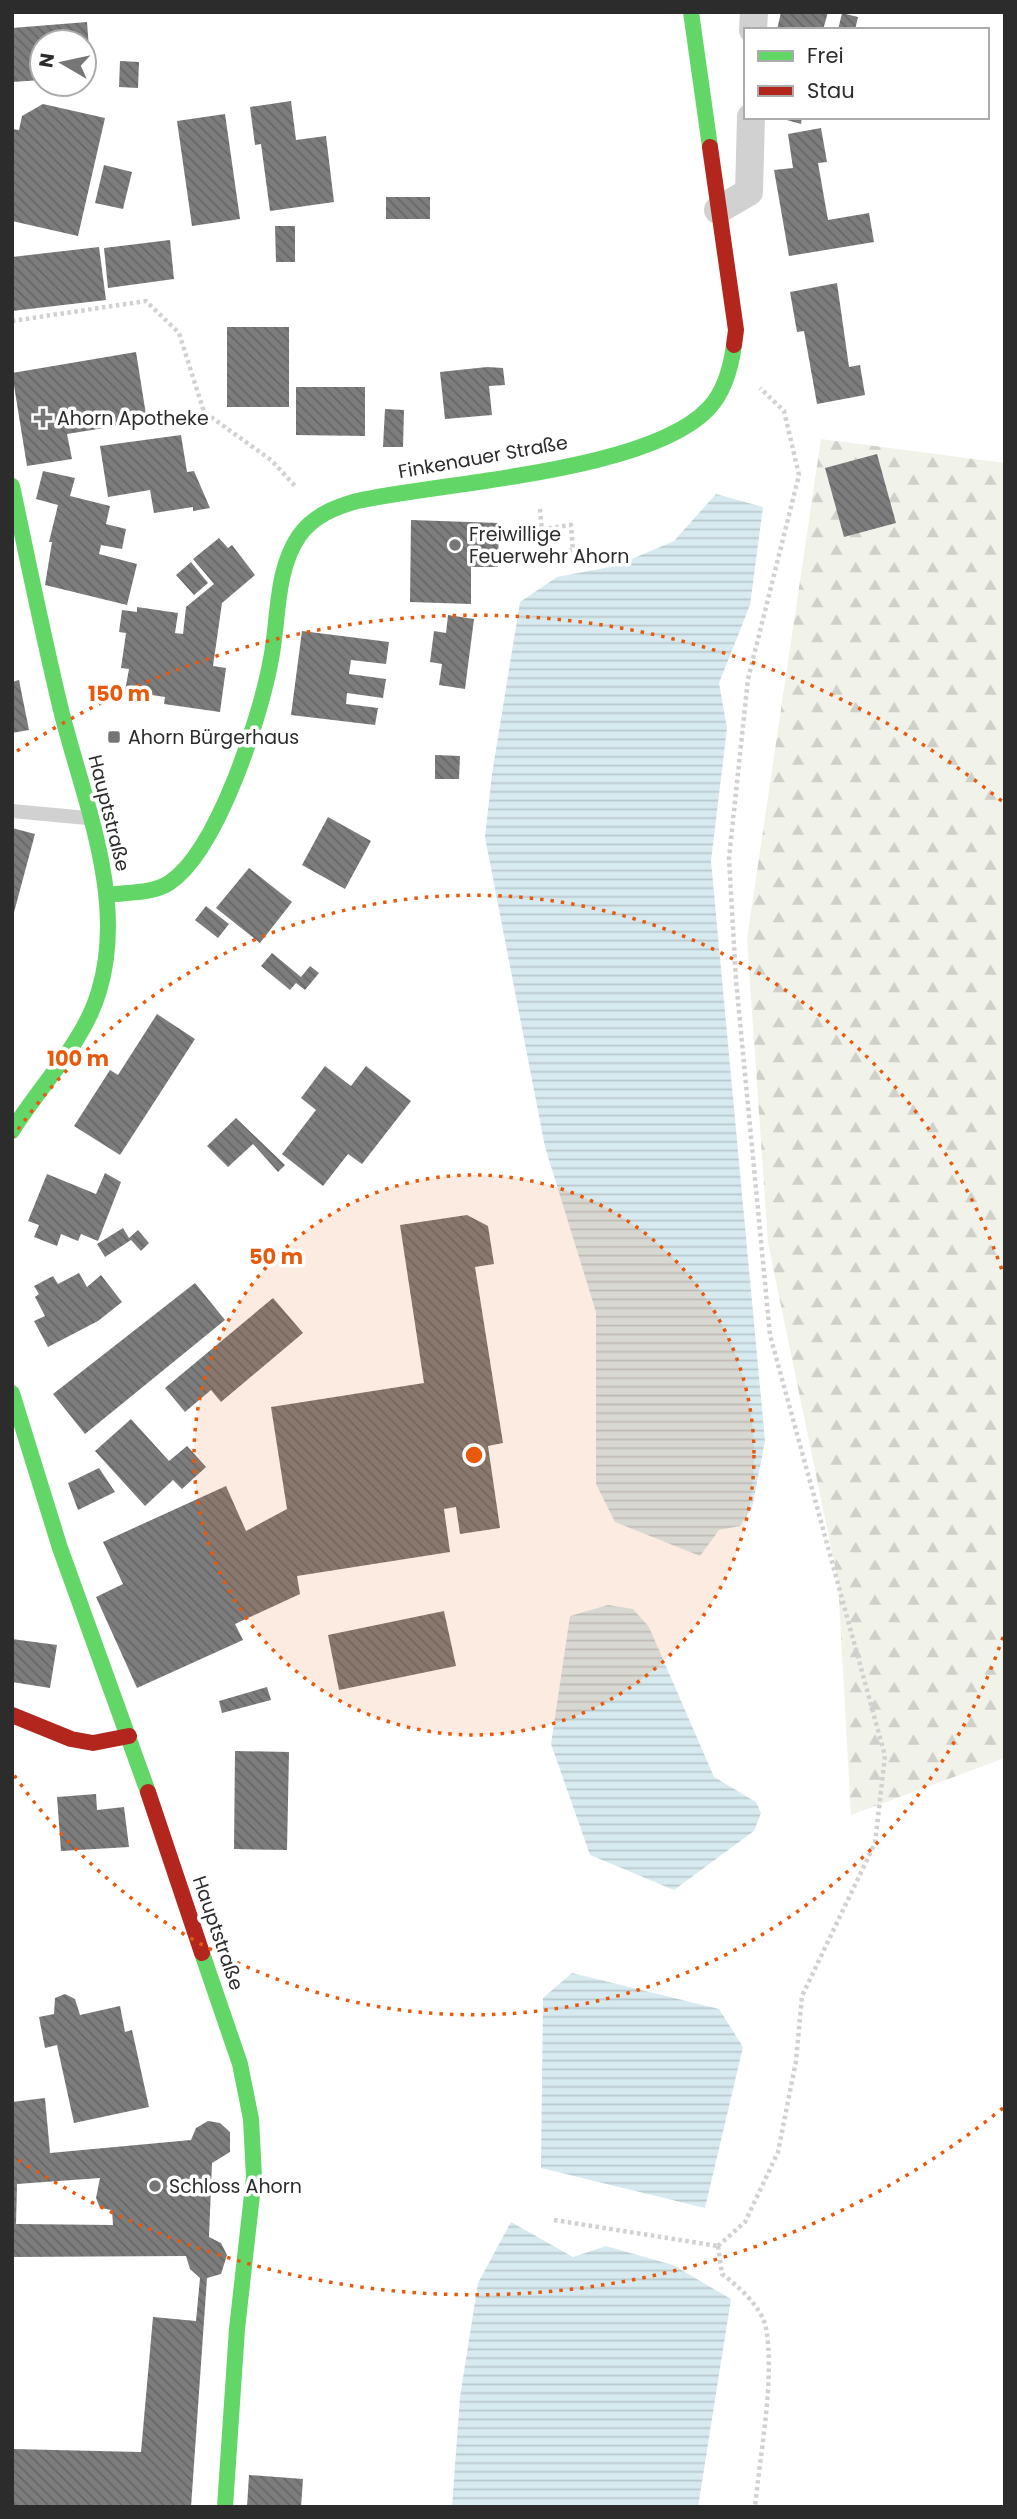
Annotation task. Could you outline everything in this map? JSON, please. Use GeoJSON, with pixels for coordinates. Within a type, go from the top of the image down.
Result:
{"type":"FeatureCollection","features":[{"type":"Feature","properties":{"kind":"street","name":"Finkenauer Straße"},"geometry":{"type":"LineString","coordinates":[[107,895],[158,887],[171,882],[186,867],[219,814],[242,764],[271,662],[282,579],[296,541],[322,514],[365,499],[630,452],[692,423],[708,410],[723,385],[732,360],[736,330],[691,12]]}},
{"type":"Feature","properties":{"kind":"street"},"geometry":{"type":"LineString","coordinates":[[718,209],[749,192],[751,119]]}},
{"type":"Feature","properties":{"kind":"street","name":"Hauptstraße"},"geometry":{"type":"LineString","coordinates":[[12,486],[107,895],[107,951],[100,990],[83,1030],[12,1131]]}},
{"type":"Feature","properties":{"kind":"street","name":"Hauptstraße"},"geometry":{"type":"LineString","coordinates":[[12,1394],[60,1548],[129,1736],[240,2064],[251,2119],[254,2178],[237,2329],[225,2507]]}},
{"type":"Feature","properties":{"kind":"street"},"geometry":{"type":"LineString","coordinates":[[12,1716],[71,1739],[93,1742],[129,1736]]}},
{"type":"Feature","properties":{"kind":"lane"},"geometry":{"type":"LineString","coordinates":[[12,811],[88,818]]}},
{"type":"Feature","properties":{"kind":"path"},"geometry":{"type":"LineString","coordinates":[[12,321],[146,301],[179,333],[204,412],[271,460],[322,514]]}},
{"type":"Feature","properties":{"kind":"path"},"geometry":{"type":"LineString","coordinates":[[718,2246],[745,2222],[778,2152],[796,2061],[802,1996],[875,1843],[885,1756],[770,1335],[736,980],[729,858],[748,679],[799,475],[784,411],[732,360]]}},
{"type":"Feature","properties":{"kind":"path"},"geometry":{"type":"LineString","coordinates":[[536,470],[544,554],[573,550],[571,526],[542,528]]}},
{"type":"Feature","properties":{"kind":"path"},"geometry":{"type":"LineString","coordinates":[[554,2220],[718,2246]]}},
{"type":"Feature","properties":{"kind":"path"},"geometry":{"type":"LineString","coordinates":[[718,2246],[722,2274],[741,2290],[765,2326],[767,2375],[755,2507]]}},
{"type":"Feature","properties":{"kind":"green space"},"geometry":{"type":"Polygon","coordinates":[[[821,439],[1005,463],[1005,1758],[851,1815],[838,1581],[768,1243],[747,939],[821,439]]]}},
{"type":"Feature","properties":{"kind":"shaded area"},"geometry":{"type":"Polygon","coordinates":[[[716,494],[763,507],[750,605],[719,683],[727,728],[711,861],[765,1441],[752,1508],[740,1526],[719,1530],[700,1556],[615,1522],[596,1484],[596,1312],[545,1147],[485,837],[492,774],[520,602],[557,577],[615,566],[674,541],[716,494]]]}},
{"type":"Feature","properties":{"kind":"shaded area"},"geometry":{"type":"Polygon","coordinates":[[[608,1605],[633,1609],[649,1627],[714,1777],[756,1802],[761,1813],[754,1831],[674,1890],[590,1855],[551,1744],[570,1616],[608,1605]]]}},
{"type":"Feature","properties":{"kind":"shaded area"},"geometry":{"type":"Polygon","coordinates":[[[572,1973],[719,2009],[743,2047],[705,2208],[541,2168],[543,1998],[572,1973]]]}},
{"type":"Feature","properties":{"kind":"shaded area"},"geometry":{"type":"Polygon","coordinates":[[[511,2222],[573,2257],[606,2246],[673,2265],[731,2299],[698,2507],[452,2507],[460,2397],[478,2283],[511,2222]]]}},
{"type":"Feature","properties":{"kind":"building"},"geometry":{"type":"Polygon","coordinates":[[[781,12],[828,12],[824,28],[777,28],[781,12]]]}},
{"type":"Feature","properties":{"kind":"building"},"geometry":{"type":"Polygon","coordinates":[[[842,13],[858,17],[855,28],[838,28],[842,13]]]}},
{"type":"Feature","properties":{"kind":"building"},"geometry":{"type":"Polygon","coordinates":[[[87,22],[87,28],[28,28],[28,81],[12,82],[12,28],[87,22]]]}},
{"type":"Feature","properties":{"kind":"building"},"geometry":{"type":"Polygon","coordinates":[[[120,61],[139,62],[138,88],[119,87],[120,61]]]}},
{"type":"Feature","properties":{"kind":"building"},"geometry":{"type":"Polygon","coordinates":[[[291,101],[296,140],[326,136],[334,202],[270,211],[261,144],[255,145],[250,107],[291,101]]]}},
{"type":"Feature","properties":{"kind":"building"},"geometry":{"type":"Polygon","coordinates":[[[43,104],[105,118],[78,236],[12,221],[12,129],[19,130],[22,116],[43,104]]]}},
{"type":"Feature","properties":{"kind":"building"},"geometry":{"type":"Polygon","coordinates":[[[225,114],[240,219],[192,226],[177,121],[225,114]]]}},
{"type":"Feature","properties":{"kind":"building"},"geometry":{"type":"Polygon","coordinates":[[[783,119],[802,119],[801,124],[783,119]]]}},
{"type":"Feature","properties":{"kind":"building"},"geometry":{"type":"Polygon","coordinates":[[[821,128],[827,162],[818,163],[828,220],[869,213],[874,242],[789,256],[774,170],[793,168],[788,134],[821,128]]]}},
{"type":"Feature","properties":{"kind":"building"},"geometry":{"type":"Polygon","coordinates":[[[104,165],[132,172],[123,209],[95,203],[104,165]]]}},
{"type":"Feature","properties":{"kind":"building"},"geometry":{"type":"Polygon","coordinates":[[[386,197],[430,197],[430,219],[386,219],[386,197]]]}},
{"type":"Feature","properties":{"kind":"building"},"geometry":{"type":"Polygon","coordinates":[[[275,226],[295,226],[295,262],[276,262],[275,226]]]}},
{"type":"Feature","properties":{"kind":"building"},"geometry":{"type":"Polygon","coordinates":[[[170,240],[174,279],[108,288],[104,248],[170,240]]]}},
{"type":"Feature","properties":{"kind":"building"},"geometry":{"type":"Polygon","coordinates":[[[99,247],[106,300],[12,311],[12,257],[99,247]]]}},
{"type":"Feature","properties":{"kind":"building"},"geometry":{"type":"Polygon","coordinates":[[[837,283],[849,367],[860,365],[865,395],[817,404],[804,331],[797,332],[790,292],[837,283]]]}},
{"type":"Feature","properties":{"kind":"building"},"geometry":{"type":"Polygon","coordinates":[[[227,327],[289,327],[289,407],[227,407],[227,327]]]}},
{"type":"Feature","properties":{"kind":"building"},"geometry":{"type":"Polygon","coordinates":[[[136,352],[147,421],[67,434],[72,459],[27,466],[12,373],[136,352]]]}},
{"type":"Feature","properties":{"kind":"building"},"geometry":{"type":"Polygon","coordinates":[[[503,368],[505,385],[489,386],[492,415],[445,419],[440,372],[503,368]]]}},
{"type":"Feature","properties":{"kind":"building"},"geometry":{"type":"Polygon","coordinates":[[[296,387],[365,387],[365,436],[296,435],[296,387]]]}},
{"type":"Feature","properties":{"kind":"building"},"geometry":{"type":"Polygon","coordinates":[[[385,409],[404,410],[403,447],[383,447],[385,409]]]}},
{"type":"Feature","properties":{"kind":"building"},"geometry":{"type":"Polygon","coordinates":[[[181,435],[187,472],[194,471],[210,508],[193,511],[193,507],[154,513],[150,490],[108,497],[100,446],[181,435]]]}},
{"type":"Feature","properties":{"kind":"building"},"geometry":{"type":"Polygon","coordinates":[[[877,454],[896,523],[844,537],[825,468],[877,454]]]}},
{"type":"Feature","properties":{"kind":"building"},"geometry":{"type":"Polygon","coordinates":[[[43,471],[75,478],[70,496],[110,506],[106,524],[126,529],[122,549],[101,545],[99,554],[137,564],[127,605],[45,585],[52,542],[49,542],[58,505],[36,499],[43,471]]]}},
{"type":"Feature","properties":{"kind":"building","name":"Freiwillige Feuerwehr Ahorn"},"geometry":{"type":"Polygon","coordinates":[[[411,520],[499,523],[498,567],[471,567],[471,604],[410,602],[411,520]]]}},
{"type":"Feature","properties":{"kind":"building"},"geometry":{"type":"Polygon","coordinates":[[[219,538],[228,548],[232,545],[255,575],[222,603],[213,666],[226,668],[220,712],[164,704],[165,697],[125,691],[129,669],[121,668],[126,633],[119,632],[122,610],[137,612],[137,607],[178,613],[175,633],[183,634],[186,607],[214,584],[193,559],[219,538]]]}},
{"type":"Feature","properties":{"kind":"building"},"geometry":{"type":"Polygon","coordinates":[[[191,562],[208,583],[194,595],[176,575],[191,562]]]}},
{"type":"Feature","properties":{"kind":"building"},"geometry":{"type":"Polygon","coordinates":[[[448,615],[474,619],[465,689],[439,685],[442,664],[430,662],[434,631],[446,633],[448,615]]]}},
{"type":"Feature","properties":{"kind":"building"},"geometry":{"type":"Polygon","coordinates":[[[302,631],[389,642],[386,664],[351,660],[349,674],[386,679],[383,698],[347,693],[346,704],[378,708],[375,725],[291,715],[302,631]]]}},
{"type":"Feature","properties":{"kind":"building"},"geometry":{"type":"Polygon","coordinates":[[[19,680],[29,730],[12,733],[12,682],[19,680]]]}},
{"type":"Feature","properties":{"kind":"building"},"geometry":{"type":"Polygon","coordinates":[[[435,755],[460,756],[459,779],[435,779],[435,755]]]}},
{"type":"Feature","properties":{"kind":"building"},"geometry":{"type":"Polygon","coordinates":[[[328,817],[371,841],[345,889],[302,865],[328,817]]]}},
{"type":"Feature","properties":{"kind":"building"},"geometry":{"type":"Polygon","coordinates":[[[12,828],[35,834],[13,916],[12,916],[12,828]]]}},
{"type":"Feature","properties":{"kind":"building"},"geometry":{"type":"Polygon","coordinates":[[[249,868],[292,902],[260,943],[216,908],[249,868]]]}},
{"type":"Feature","properties":{"kind":"building"},"geometry":{"type":"Polygon","coordinates":[[[206,906],[229,924],[218,938],[195,920],[206,906]]]}},
{"type":"Feature","properties":{"kind":"building"},"geometry":{"type":"Polygon","coordinates":[[[272,953],[301,977],[310,966],[319,973],[305,990],[296,983],[290,990],[261,966],[272,953]]]}},
{"type":"Feature","properties":{"kind":"building"},"geometry":{"type":"Polygon","coordinates":[[[157,1014],[195,1039],[120,1155],[74,1126],[110,1070],[118,1075],[157,1014]]]}},
{"type":"Feature","properties":{"kind":"building"},"geometry":{"type":"Polygon","coordinates":[[[325,1066],[351,1086],[366,1066],[411,1101],[362,1164],[348,1154],[323,1186],[282,1154],[316,1110],[301,1098],[325,1066]]]}},
{"type":"Feature","properties":{"kind":"building"},"geometry":{"type":"Polygon","coordinates":[[[236,1118],[285,1165],[278,1172],[253,1144],[228,1167],[207,1146],[236,1118]]]}},
{"type":"Feature","properties":{"kind":"building"},"geometry":{"type":"Polygon","coordinates":[[[105,1173],[121,1182],[98,1241],[81,1234],[78,1241],[61,1234],[57,1246],[34,1237],[39,1225],[28,1221],[47,1174],[96,1194],[105,1173]]]}},
{"type":"Feature","properties":{"kind":"building"},"geometry":{"type":"Polygon","coordinates":[[[467,1215],[488,1226],[494,1264],[475,1267],[503,1443],[488,1446],[500,1528],[460,1534],[456,1507],[444,1509],[450,1552],[297,1576],[300,1594],[235,1624],[243,1640],[137,1688],[96,1597],[123,1584],[103,1542],[226,1486],[246,1531],[287,1509],[271,1407],[424,1383],[400,1225],[467,1215]]]}},
{"type":"Feature","properties":{"kind":"building"},"geometry":{"type":"Polygon","coordinates":[[[123,1228],[129,1238],[138,1230],[149,1243],[141,1251],[131,1240],[105,1257],[97,1244],[123,1228]]]}},
{"type":"Feature","properties":{"kind":"building"},"geometry":{"type":"Polygon","coordinates":[[[79,1273],[87,1287],[101,1275],[122,1302],[98,1321],[48,1347],[34,1321],[45,1316],[35,1297],[39,1294],[34,1286],[53,1276],[58,1284],[79,1273]]]}},
{"type":"Feature","properties":{"kind":"building"},"geometry":{"type":"Polygon","coordinates":[[[195,1283],[225,1320],[85,1434],[53,1394],[195,1283]]]}},
{"type":"Feature","properties":{"kind":"building"},"geometry":{"type":"Polygon","coordinates":[[[273,1298],[303,1333],[221,1402],[211,1390],[185,1412],[165,1388],[273,1298]]]}},
{"type":"Feature","properties":{"kind":"building"},"geometry":{"type":"Polygon","coordinates":[[[131,1419],[169,1461],[187,1446],[206,1467],[182,1489],[173,1480],[145,1506],[95,1451],[131,1419]]]}},
{"type":"Feature","properties":{"kind":"building"},"geometry":{"type":"Polygon","coordinates":[[[99,1468],[115,1492],[78,1510],[68,1483],[99,1468]]]}},
{"type":"Feature","properties":{"kind":"building"},"geometry":{"type":"Polygon","coordinates":[[[444,1611],[456,1666],[339,1690],[328,1635],[444,1611]]]}},
{"type":"Feature","properties":{"kind":"building"},"geometry":{"type":"Polygon","coordinates":[[[12,1639],[57,1645],[50,1688],[12,1682],[12,1639]]]}},
{"type":"Feature","properties":{"kind":"building"},"geometry":{"type":"Polygon","coordinates":[[[267,1687],[271,1700],[222,1713],[219,1701],[267,1687]]]}},
{"type":"Feature","properties":{"kind":"building"},"geometry":{"type":"Polygon","coordinates":[[[235,1751],[289,1752],[287,1850],[234,1849],[235,1751]]]}},
{"type":"Feature","properties":{"kind":"building"},"geometry":{"type":"Polygon","coordinates":[[[96,1794],[97,1810],[124,1807],[129,1847],[61,1851],[57,1797],[96,1794]]]}},
{"type":"Feature","properties":{"kind":"building"},"geometry":{"type":"Polygon","coordinates":[[[65,1994],[75,1999],[80,2015],[120,2006],[125,2032],[132,2030],[149,2107],[74,2123],[57,2045],[45,2048],[39,2017],[54,2014],[55,1998],[65,1994]]]}},
{"type":"Feature","properties":{"kind":"building"},"geometry":{"type":"Polygon","coordinates":[[[45,2098],[50,2153],[191,2140],[196,2128],[208,2121],[220,2123],[230,2132],[230,2152],[212,2163],[209,2237],[221,2243],[227,2255],[221,2274],[207,2278],[191,2507],[12,2507],[12,2449],[141,2452],[153,2317],[196,2321],[200,2278],[190,2269],[186,2256],[12,2257],[12,2102],[45,2098]],[[100,2178],[17,2184],[16,2224],[113,2225],[112,2210],[100,2208],[96,2198],[100,2178]]]}},
{"type":"Feature","properties":{"kind":"building"},"geometry":{"type":"Polygon","coordinates":[[[249,2475],[303,2479],[301,2507],[247,2507],[249,2475]]]}},
{"type":"Feature","properties":{"kind":"traffic: fast"},"geometry":{"type":"LineString","coordinates":[[691,12],[710,147]]}},
{"type":"Feature","properties":{"kind":"traffic: fast"},"geometry":{"type":"LineString","coordinates":[[107,895],[147,891],[169,883],[187,866],[220,813],[235,780],[266,683],[286,564],[299,536],[311,523],[333,509],[357,501],[543,471],[594,461],[641,447],[680,430],[709,408],[726,379],[734,345]]}},
{"type":"Feature","properties":{"kind":"traffic: fast"},"geometry":{"type":"LineString","coordinates":[[12,486],[61,710],[99,849],[108,921],[106,956],[92,1010],[72,1046],[12,1131]]}},
{"type":"Feature","properties":{"kind":"traffic: fast"},"geometry":{"type":"LineString","coordinates":[[12,1393],[60,1548],[148,1792]]}},
{"type":"Feature","properties":{"kind":"traffic: fast"},"geometry":{"type":"LineString","coordinates":[[202,1953],[240,2064],[251,2119],[254,2177],[237,2329],[225,2507]]}},
{"type":"Feature","properties":{"kind":"traffic: jam"},"geometry":{"type":"LineString","coordinates":[[710,147],[736,330],[734,345]]}},
{"type":"Feature","properties":{"kind":"traffic: jam"},"geometry":{"type":"LineString","coordinates":[[12,1715],[71,1739],[93,1743],[129,1736]]}},
{"type":"Feature","properties":{"kind":"traffic: jam"},"geometry":{"type":"LineString","coordinates":[[148,1792],[202,1953]]}},
{"type":"Feature","properties":{"kind":"place","name":"Ahorn Apotheke"},"geometry":{"type":"Point","coordinates":[43,418]}},
{"type":"Feature","properties":{"kind":"place","name":"Freiwillige Feuerwehr Ahorn"},"geometry":{"type":"Point","coordinates":[455,545]}},
{"type":"Feature","properties":{"kind":"place","name":"Ahorn Bürgerhaus"},"geometry":{"type":"Point","coordinates":[114,737]}},
{"type":"Feature","properties":{"kind":"place","name":"Schloss Ahorn"},"geometry":{"type":"Point","coordinates":[155,2186]}}]}
